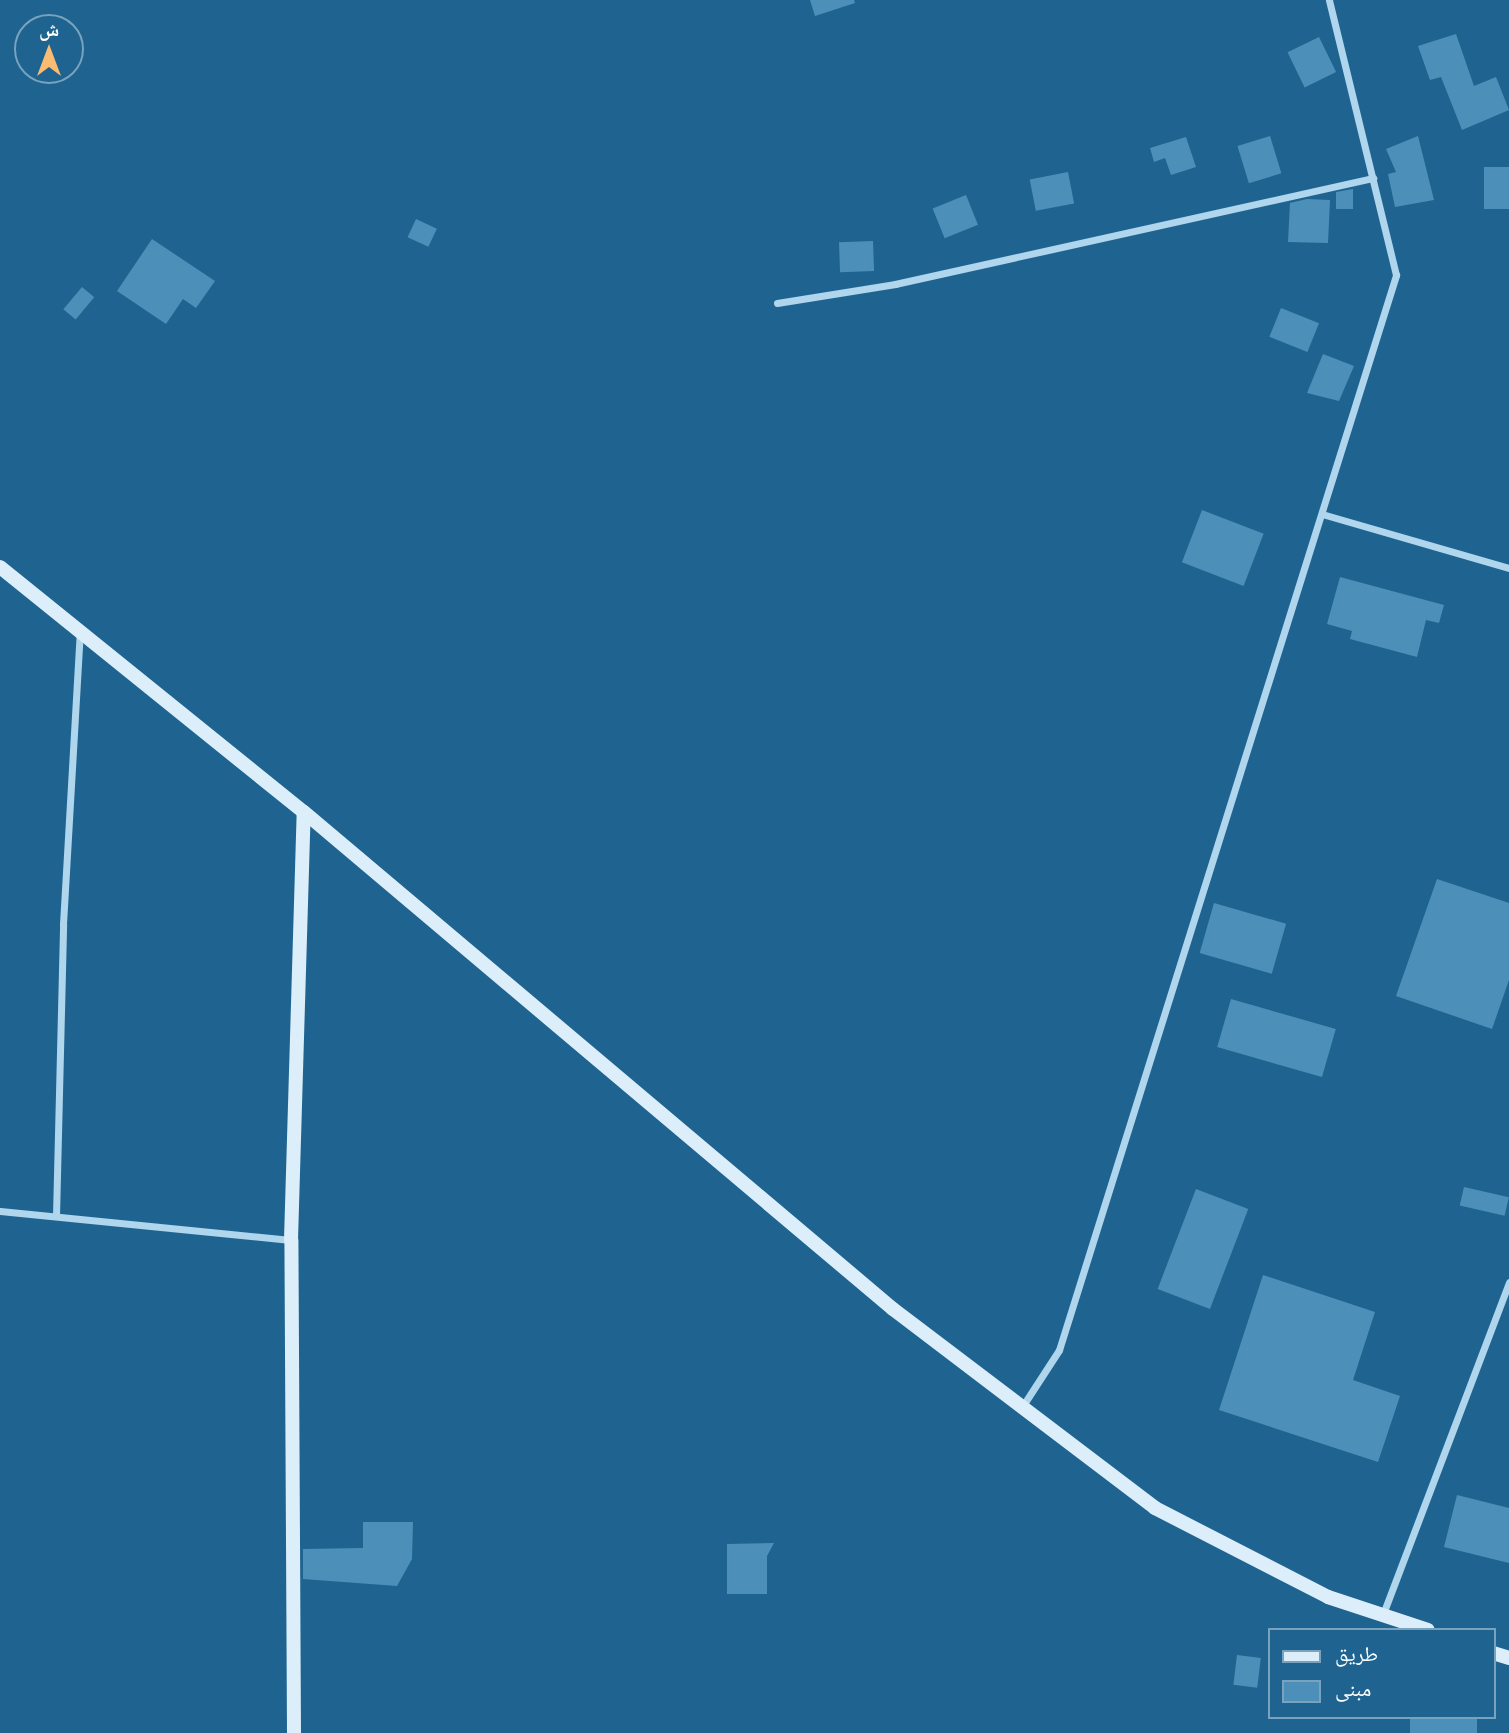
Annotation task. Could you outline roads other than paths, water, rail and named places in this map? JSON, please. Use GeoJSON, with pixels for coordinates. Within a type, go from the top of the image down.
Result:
{"type":"FeatureCollection","features":[{"type":"Feature","properties":{"kind":"main road"},"geometry":{"type":"LineString","coordinates":[[0,567],[80,627],[304,812],[893,1309],[1155,1508],[1328,1597],[1422,1628]]}},
{"type":"Feature","properties":{"kind":"main road"},"geometry":{"type":"LineString","coordinates":[[294,1733],[291,1240],[304,812]]}},
{"type":"Feature","properties":{"kind":"street"},"geometry":{"type":"LineString","coordinates":[[1022,1407],[1059,1350],[1396,275],[1329,0]]}},
{"type":"Feature","properties":{"kind":"street"},"geometry":{"type":"LineString","coordinates":[[777,303],[895,284],[1373,177]]}},
{"type":"Feature","properties":{"kind":"street"},"geometry":{"type":"LineString","coordinates":[[1322,514],[1509,568]]}},
{"type":"Feature","properties":{"kind":"street"},"geometry":{"type":"LineString","coordinates":[[56,1216],[63,924],[80,627]]}},
{"type":"Feature","properties":{"kind":"street"},"geometry":{"type":"LineString","coordinates":[[0,1211],[291,1240]]}},
{"type":"Feature","properties":{"kind":"street"},"geometry":{"type":"LineString","coordinates":[[1383,1614],[1509,1282]]}}]}
